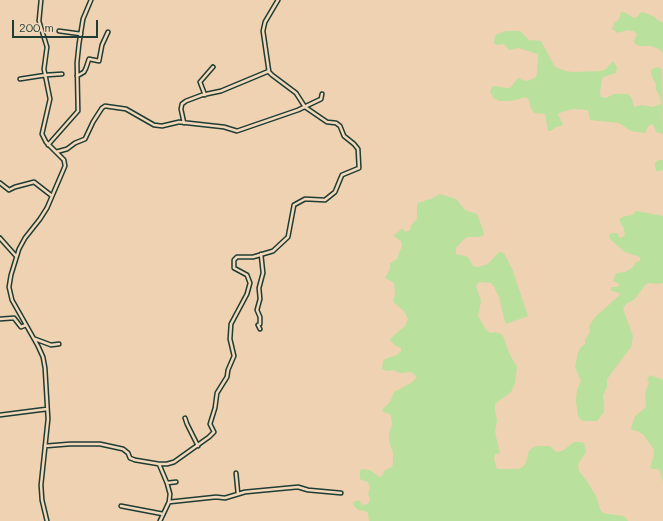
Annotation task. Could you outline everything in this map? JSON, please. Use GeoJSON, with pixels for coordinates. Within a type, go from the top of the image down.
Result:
{"type":"FeatureCollection","features":[{"type":"Feature","properties":{"kind":"street"},"geometry":{"type":"LineString","coordinates":[[41,0],[39,21],[47,47],[44,65],[50,99],[42,134],[48,145],[64,160],[65,166],[58,184],[40,219],[22,243],[16,256],[11,275],[10,291],[12,300],[40,351],[45,368],[47,425],[41,484],[42,500],[47,521]]}},
{"type":"Feature","properties":{"kind":"street"},"geometry":{"type":"LineString","coordinates":[[48,145],[78,111],[77,64],[80,34],[83,19],[91,0]]}},
{"type":"Feature","properties":{"kind":"street"},"geometry":{"type":"LineString","coordinates":[[45,446],[102,444],[123,449],[128,453],[130,458],[135,460],[159,464],[174,462],[198,446],[214,432],[210,424],[215,408],[217,392],[227,377],[228,370],[235,355],[231,344],[231,324],[247,294],[250,283],[247,275],[234,268],[234,260],[238,257],[252,257],[272,252],[286,239],[289,234],[294,205],[305,199],[325,200],[335,191],[342,175],[359,167],[358,149],[346,137],[340,126],[336,123],[327,122],[306,107],[296,93],[269,72],[263,31],[266,22],[278,0]]}},
{"type":"Feature","properties":{"kind":"street"},"geometry":{"type":"LineString","coordinates":[[59,31],[80,34]]}},
{"type":"Feature","properties":{"kind":"street"},"geometry":{"type":"LineString","coordinates":[[77,76],[85,70],[89,59],[99,61],[102,45],[108,32]]}},
{"type":"Feature","properties":{"kind":"street"},"geometry":{"type":"LineString","coordinates":[[204,95],[200,82],[213,67]]}},
{"type":"Feature","properties":{"kind":"street"},"geometry":{"type":"LineString","coordinates":[[184,122],[181,109],[182,104],[269,72]]}},
{"type":"Feature","properties":{"kind":"street"},"geometry":{"type":"LineString","coordinates":[[20,79],[62,74]]}},
{"type":"Feature","properties":{"kind":"street"},"geometry":{"type":"LineString","coordinates":[[56,152],[67,149],[75,143],[86,139],[93,122],[104,106],[126,109],[154,125],[162,126],[184,122],[224,127],[237,131],[261,122],[276,119],[306,107],[321,99],[322,94]]}},
{"type":"Feature","properties":{"kind":"street"},"geometry":{"type":"LineString","coordinates":[[0,183],[9,190],[34,182],[52,196]]}},
{"type":"Feature","properties":{"kind":"street"},"geometry":{"type":"LineString","coordinates":[[0,238],[16,256]]}},
{"type":"Feature","properties":{"kind":"street"},"geometry":{"type":"LineString","coordinates":[[260,329],[258,325],[260,324],[260,317],[257,310],[260,300],[259,288],[262,273],[261,254]]}},
{"type":"Feature","properties":{"kind":"street"},"geometry":{"type":"LineString","coordinates":[[0,319],[14,318],[21,327],[26,325]]}},
{"type":"Feature","properties":{"kind":"street"},"geometry":{"type":"LineString","coordinates":[[34,339],[51,344],[59,344]]}},
{"type":"Feature","properties":{"kind":"street"},"geometry":{"type":"LineString","coordinates":[[0,415],[47,409]]}},
{"type":"Feature","properties":{"kind":"street"},"geometry":{"type":"LineString","coordinates":[[185,418],[198,446]]}},
{"type":"Feature","properties":{"kind":"street"},"geometry":{"type":"LineString","coordinates":[[159,464],[168,483],[170,494],[169,502],[160,521]]}},
{"type":"Feature","properties":{"kind":"street"},"geometry":{"type":"LineString","coordinates":[[236,473],[238,494]]}},
{"type":"Feature","properties":{"kind":"street"},"geometry":{"type":"LineString","coordinates":[[168,483],[176,482]]}},
{"type":"Feature","properties":{"kind":"street"},"geometry":{"type":"LineString","coordinates":[[169,502],[216,497],[225,498],[245,492],[298,487],[306,490],[341,494]]}},
{"type":"Feature","properties":{"kind":"street"},"geometry":{"type":"LineString","coordinates":[[121,506],[163,514]]}},
{"type":"Feature","properties":{"kind":"green space"},"geometry":{"type":"Polygon","coordinates":[[[621,12],[624,12],[634,18],[643,12],[655,17],[663,23],[663,53],[659,49],[651,46],[640,46],[635,44],[634,41],[637,34],[633,31],[627,30],[618,33],[612,29],[614,23],[619,19],[621,12]]]}},
{"type":"Feature","properties":{"kind":"green space"},"geometry":{"type":"Polygon","coordinates":[[[506,31],[520,31],[529,40],[541,41],[555,67],[565,71],[602,71],[614,62],[617,68],[616,73],[603,77],[600,93],[601,97],[606,98],[614,94],[628,94],[632,99],[634,107],[642,105],[653,107],[661,104],[651,71],[657,67],[662,69],[663,134],[656,132],[653,124],[648,126],[645,133],[631,131],[619,123],[590,120],[588,110],[572,109],[559,113],[558,115],[563,124],[551,131],[548,131],[545,114],[534,113],[531,109],[529,100],[526,97],[511,101],[500,101],[493,98],[490,91],[492,87],[510,88],[518,78],[525,81],[530,80],[536,77],[537,74],[538,54],[518,48],[509,50],[504,44],[496,45],[494,43],[495,36],[497,34],[506,31]]]}},
{"type":"Feature","properties":{"kind":"green space"},"geometry":{"type":"Polygon","coordinates":[[[659,160],[663,160],[663,170],[656,171],[655,163],[659,160]]]}},
{"type":"Feature","properties":{"kind":"green space"},"geometry":{"type":"Polygon","coordinates":[[[440,194],[456,199],[465,210],[477,214],[483,230],[484,235],[479,237],[468,237],[463,240],[456,248],[456,254],[468,257],[473,266],[478,267],[488,264],[499,252],[504,253],[513,271],[528,316],[506,324],[499,297],[491,283],[479,282],[476,286],[481,301],[478,316],[486,330],[490,333],[495,332],[501,334],[517,367],[515,383],[511,392],[495,404],[497,421],[495,432],[500,453],[495,454],[494,459],[497,469],[518,469],[523,467],[529,451],[537,446],[550,446],[556,452],[562,451],[574,442],[584,443],[586,452],[578,466],[579,471],[597,498],[600,509],[603,513],[624,516],[628,521],[369,521],[368,513],[358,510],[354,506],[353,502],[359,500],[362,505],[368,504],[370,499],[368,494],[370,487],[368,482],[360,479],[360,471],[362,469],[370,470],[379,477],[382,476],[385,470],[392,467],[393,453],[389,441],[389,433],[392,424],[391,416],[382,410],[390,402],[394,392],[411,383],[417,377],[411,372],[400,373],[393,370],[387,371],[382,369],[383,361],[385,359],[397,355],[401,351],[401,348],[396,346],[390,340],[405,326],[408,319],[404,311],[393,302],[395,295],[394,283],[385,278],[390,269],[390,263],[397,259],[402,246],[401,241],[394,235],[403,228],[405,232],[410,230],[411,225],[417,219],[418,203],[440,194]]]}},
{"type":"Feature","properties":{"kind":"green space"},"geometry":{"type":"Polygon","coordinates":[[[636,211],[663,216],[663,283],[648,283],[635,299],[626,304],[623,309],[633,336],[631,347],[607,379],[607,387],[603,395],[604,412],[597,421],[584,421],[578,416],[576,401],[577,390],[581,381],[575,367],[578,353],[580,348],[585,344],[585,340],[590,332],[589,326],[595,317],[620,295],[619,293],[610,290],[612,287],[619,287],[618,283],[613,281],[615,275],[617,273],[625,272],[633,267],[636,262],[640,261],[640,257],[625,252],[609,237],[612,233],[617,233],[620,238],[625,236],[620,219],[622,217],[632,215],[636,211]]]}},
{"type":"Feature","properties":{"kind":"green space"},"geometry":{"type":"Polygon","coordinates":[[[650,375],[663,380],[663,482],[660,471],[658,469],[650,468],[654,450],[644,435],[632,430],[631,428],[635,416],[646,406],[645,393],[649,383],[647,379],[650,375]]]}}]}
